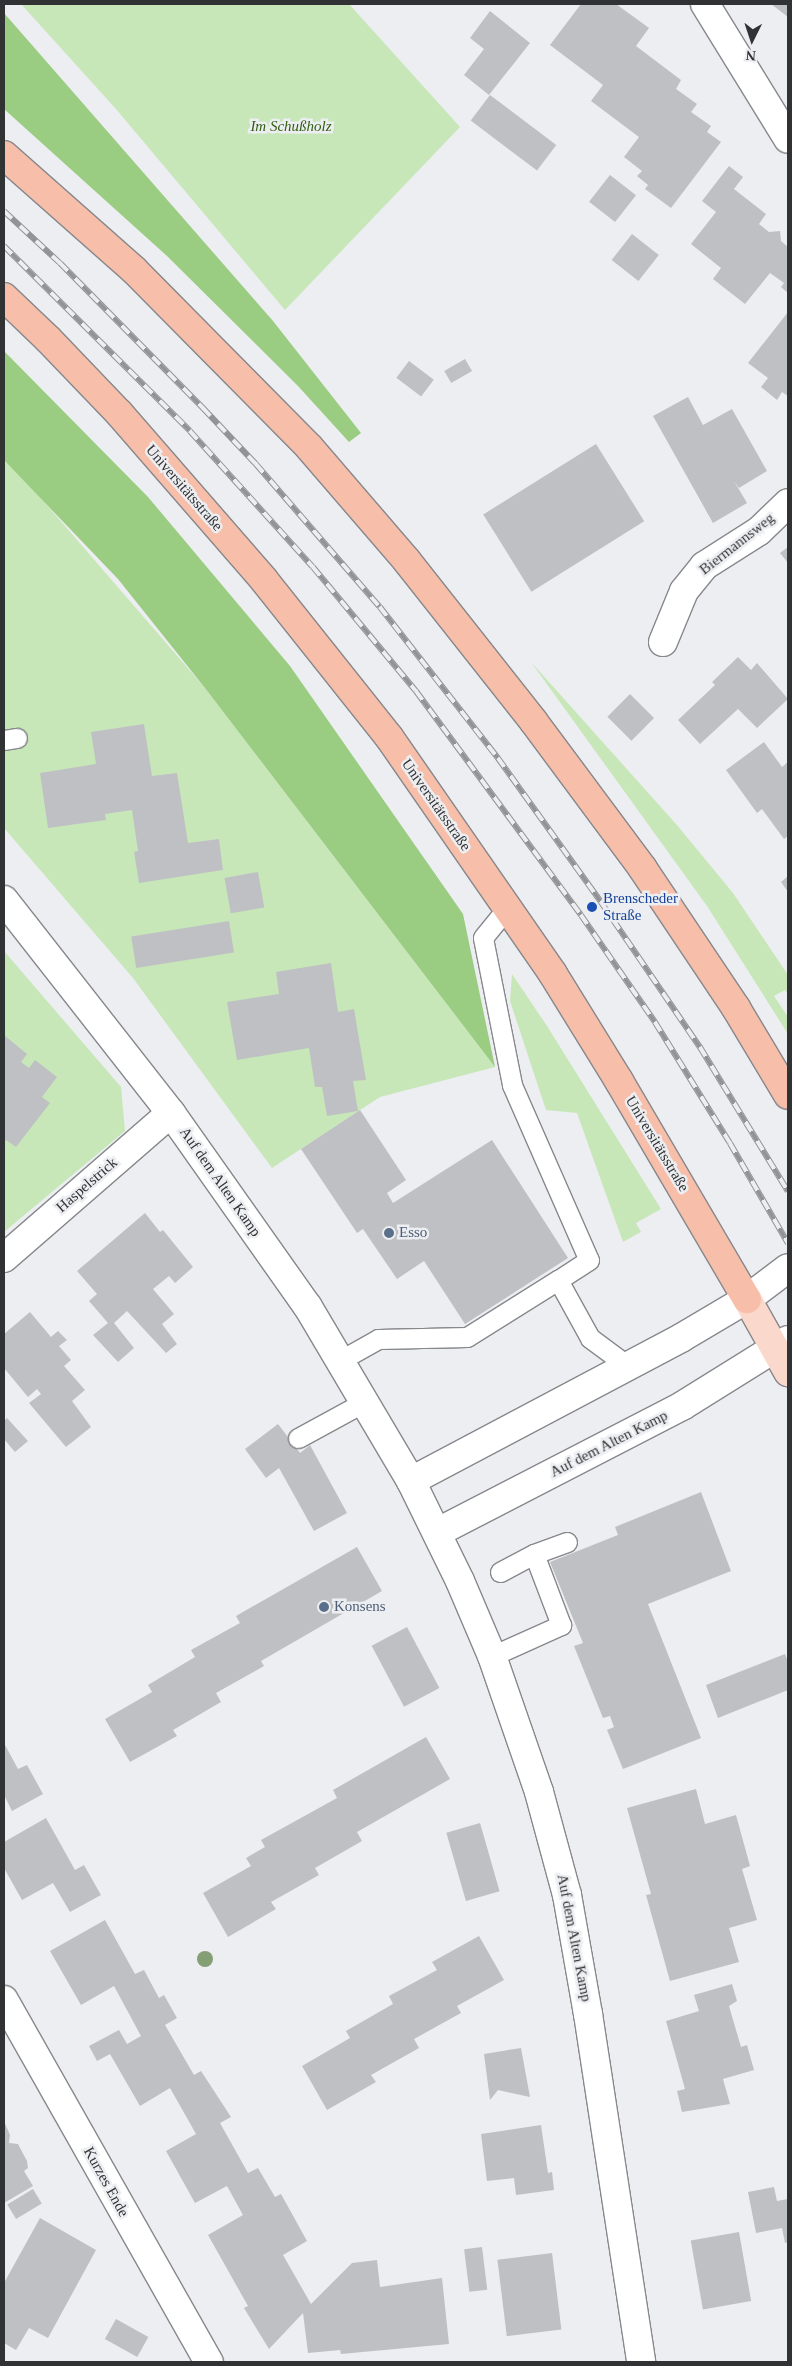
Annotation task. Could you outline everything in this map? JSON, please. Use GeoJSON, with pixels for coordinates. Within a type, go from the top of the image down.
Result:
{"type":"FeatureCollection","features":[{"type":"Feature","properties":{"kind":"highway"},"geometry":{"type":"LineString","coordinates":[[4,155],[134,270],[309,448],[407,561],[534,722],[643,869],[736,1008],[788,1095]]}},
{"type":"Feature","properties":{"kind":"highway","name":"Universitätsstraße"},"geometry":{"type":"LineString","coordinates":[[4,297],[48,339],[119,413],[264,580],[389,737],[553,974],[619,1081],[747,1299]]}},
{"type":"Feature","properties":{"kind":"main road","name":"Universitätsstraße"},"geometry":{"type":"LineString","coordinates":[[747,1299],[784,1353]]}},
{"type":"Feature","properties":{"kind":"street"},"geometry":{"type":"LineString","coordinates":[[705,4],[788,139]]}},
{"type":"Feature","properties":{"kind":"street","name":"Biermannsweg"},"geometry":{"type":"LineString","coordinates":[[663,642],[684,591],[704,566],[759,531],[788,503]]}},
{"type":"Feature","properties":{"kind":"street","name":"Auf dem Alten Kamp"},"geometry":{"type":"LineString","coordinates":[[4,900],[171,1112],[308,1307],[411,1481],[438,1532],[492,1656],[545,1810],[568,1895],[641,2362]]}},
{"type":"Feature","properties":{"kind":"street","name":"Haspelstrick"},"geometry":{"type":"LineString","coordinates":[[4,1258],[171,1112]]}},
{"type":"Feature","properties":{"kind":"street"},"geometry":{"type":"LineString","coordinates":[[411,1481],[629,1367],[747,1299],[788,1268]]}},
{"type":"Feature","properties":{"kind":"street","name":"Auf dem Alten Kamp"},"geometry":{"type":"LineString","coordinates":[[438,1532],[784,1353]]}},
{"type":"Feature","properties":{"kind":"street","name":"Kurzes Ende"},"geometry":{"type":"LineString","coordinates":[[4,2000],[209,2362]]}},
{"type":"Feature","properties":{"kind":"lane"},"geometry":{"type":"LineString","coordinates":[[339,1361],[378,1339],[467,1337],[589,1260],[512,1085],[483,938],[508,908]]}},
{"type":"Feature","properties":{"kind":"lane"},"geometry":{"type":"LineString","coordinates":[[558,1280],[590,1338],[629,1367]]}},
{"type":"Feature","properties":{"kind":"lane"},"geometry":{"type":"LineString","coordinates":[[298,1438],[364,1402]]}},
{"type":"Feature","properties":{"kind":"lane"},"geometry":{"type":"LineString","coordinates":[[500,1572],[534,1554],[567,1542]]}},
{"type":"Feature","properties":{"kind":"lane"},"geometry":{"type":"LineString","coordinates":[[492,1656],[561,1625],[534,1554]]}},
{"type":"Feature","properties":{"kind":"green space","name":"Im Schußholz"},"geometry":{"type":"Polygon","coordinates":[[[21,4],[349,4],[460,127],[285,310],[116,109],[21,4]]]}},
{"type":"Feature","properties":{"kind":"green space"},"geometry":{"type":"Polygon","coordinates":[[[4,13],[273,321],[361,433],[349,442],[298,386],[167,256],[4,109],[4,13]]]}},
{"type":"Feature","properties":{"kind":"green space"},"geometry":{"type":"Polygon","coordinates":[[[4,351],[148,497],[290,666],[463,914],[495,1067],[205,688],[118,579],[4,460],[4,351]]]}},
{"type":"Feature","properties":{"kind":"green space"},"geometry":{"type":"Polygon","coordinates":[[[4,460],[27,482],[205,688],[495,1067],[380,1097],[272,1168],[133,978],[4,828],[4,460]]]}},
{"type":"Feature","properties":{"kind":"green space"},"geometry":{"type":"Polygon","coordinates":[[[531,662],[676,824],[733,893],[788,975],[788,995],[785,990],[774,996],[788,1017],[788,1034],[707,906],[531,662]]]}},
{"type":"Feature","properties":{"kind":"green space"},"geometry":{"type":"Polygon","coordinates":[[[4,951],[121,1087],[125,1131],[4,1232],[4,951]]]}},
{"type":"Feature","properties":{"kind":"green space"},"geometry":{"type":"Polygon","coordinates":[[[512,974],[547,1026],[661,1209],[636,1223],[641,1232],[623,1242],[577,1113],[546,1110],[510,1001],[512,974]]]}},
{"type":"Feature","properties":{"kind":"building"},"geometry":{"type":"Polygon","coordinates":[[[581,4],[616,4],[649,28],[636,46],[681,80],[676,89],[697,104],[691,112],[711,126],[707,132],[721,142],[671,208],[645,189],[648,185],[637,176],[642,171],[624,157],[639,137],[591,101],[603,85],[550,45],[581,4]]]}},
{"type":"Feature","properties":{"kind":"building"},"geometry":{"type":"Polygon","coordinates":[[[771,4],[788,4],[788,17],[771,4]]]}},
{"type":"Feature","properties":{"kind":"building"},"geometry":{"type":"Polygon","coordinates":[[[490,11],[530,43],[489,95],[464,75],[484,49],[470,38],[490,11]]]}},
{"type":"Feature","properties":{"kind":"building"},"geometry":{"type":"Polygon","coordinates":[[[490,95],[556,145],[537,171],[471,121],[490,95]]]}},
{"type":"Feature","properties":{"kind":"building"},"geometry":{"type":"Polygon","coordinates":[[[729,166],[743,177],[734,189],[766,214],[759,224],[769,232],[780,231],[781,241],[788,247],[788,293],[781,287],[784,283],[770,273],[745,304],[713,279],[721,268],[691,244],[716,212],[702,201],[729,166]]]}},
{"type":"Feature","properties":{"kind":"building"},"geometry":{"type":"Polygon","coordinates":[[[610,175],[636,195],[615,222],[589,202],[610,175]]]}},
{"type":"Feature","properties":{"kind":"building"},"geometry":{"type":"Polygon","coordinates":[[[632,234],[659,255],[638,281],[612,260],[632,234]]]}},
{"type":"Feature","properties":{"kind":"building"},"geometry":{"type":"Polygon","coordinates":[[[788,312],[788,396],[782,392],[777,400],[761,387],[768,378],[748,363],[788,312]]]}},
{"type":"Feature","properties":{"kind":"building"},"geometry":{"type":"Polygon","coordinates":[[[465,359],[472,371],[451,383],[444,371],[465,359]]]}},
{"type":"Feature","properties":{"kind":"building"},"geometry":{"type":"Polygon","coordinates":[[[409,361],[434,380],[421,396],[396,378],[409,361]]]}},
{"type":"Feature","properties":{"kind":"building"},"geometry":{"type":"Polygon","coordinates":[[[688,397],[703,425],[732,409],[767,471],[739,488],[734,481],[747,503],[713,523],[653,416],[688,397]]]}},
{"type":"Feature","properties":{"kind":"building"},"geometry":{"type":"Polygon","coordinates":[[[596,444],[644,521],[531,592],[483,514],[596,444]]]}},
{"type":"Feature","properties":{"kind":"building"},"geometry":{"type":"Polygon","coordinates":[[[788,547],[788,563],[780,553],[788,547]]]}},
{"type":"Feature","properties":{"kind":"building"},"geometry":{"type":"Polygon","coordinates":[[[738,657],[751,670],[757,663],[788,699],[757,728],[738,709],[700,744],[678,720],[715,685],[712,682],[738,657]]]}},
{"type":"Feature","properties":{"kind":"building"},"geometry":{"type":"Polygon","coordinates":[[[630,694],[654,718],[631,741],[607,717],[630,694]]]}},
{"type":"Feature","properties":{"kind":"building"},"geometry":{"type":"Polygon","coordinates":[[[144,724],[152,776],[177,773],[188,843],[219,839],[223,870],[139,883],[134,852],[138,851],[132,810],[105,814],[106,820],[48,828],[40,773],[96,764],[91,732],[144,724]]]}},
{"type":"Feature","properties":{"kind":"building"},"geometry":{"type":"Polygon","coordinates":[[[764,742],[782,767],[788,762],[788,836],[784,839],[762,809],[757,813],[726,770],[764,742]]]}},
{"type":"Feature","properties":{"kind":"building"},"geometry":{"type":"Polygon","coordinates":[[[258,872],[264,907],[231,913],[225,878],[258,872]]]}},
{"type":"Feature","properties":{"kind":"building"},"geometry":{"type":"Polygon","coordinates":[[[788,876],[788,892],[781,882],[788,876]]]}},
{"type":"Feature","properties":{"kind":"building"},"geometry":{"type":"Polygon","coordinates":[[[229,921],[234,953],[136,968],[131,936],[229,921]]]}},
{"type":"Feature","properties":{"kind":"building"},"geometry":{"type":"Polygon","coordinates":[[[331,963],[338,1012],[354,1009],[366,1080],[353,1081],[358,1111],[327,1116],[322,1087],[315,1087],[309,1048],[237,1060],[227,1002],[279,994],[276,972],[331,963]]]}},
{"type":"Feature","properties":{"kind":"building"},"geometry":{"type":"Polygon","coordinates":[[[4,1035],[27,1054],[21,1062],[29,1068],[35,1060],[57,1077],[42,1097],[50,1103],[16,1147],[6,1140],[4,1142],[4,1035]]]}},
{"type":"Feature","properties":{"kind":"building"},"geometry":{"type":"Polygon","coordinates":[[[360,1110],[406,1180],[387,1193],[393,1203],[492,1140],[568,1258],[465,1324],[424,1261],[397,1279],[363,1229],[357,1233],[301,1149],[360,1110]]]}},
{"type":"Feature","properties":{"kind":"building"},"geometry":{"type":"Polygon","coordinates":[[[145,1213],[160,1232],[163,1230],[193,1267],[175,1283],[169,1276],[153,1289],[174,1314],[162,1324],[177,1344],[166,1353],[127,1311],[114,1323],[134,1348],[118,1362],[93,1335],[108,1323],[89,1301],[97,1294],[77,1271],[145,1213]]]}},
{"type":"Feature","properties":{"kind":"building"},"geometry":{"type":"Polygon","coordinates":[[[30,1312],[51,1337],[58,1331],[67,1340],[59,1346],[71,1360],[64,1366],[85,1390],[72,1401],[91,1427],[66,1447],[29,1403],[41,1394],[37,1389],[28,1397],[4,1368],[4,1334],[30,1312]]]}},
{"type":"Feature","properties":{"kind":"building"},"geometry":{"type":"Polygon","coordinates":[[[7,1418],[28,1441],[15,1452],[4,1439],[4,1421],[7,1418]]]}},
{"type":"Feature","properties":{"kind":"building"},"geometry":{"type":"Polygon","coordinates":[[[278,1424],[300,1453],[310,1445],[347,1513],[314,1531],[279,1468],[266,1478],[245,1449],[278,1424]]]}},
{"type":"Feature","properties":{"kind":"building"},"geometry":{"type":"Polygon","coordinates":[[[701,1492],[731,1571],[648,1604],[701,1738],[623,1769],[607,1730],[614,1727],[610,1716],[603,1718],[574,1646],[583,1643],[550,1562],[618,1535],[615,1527],[701,1492]]]}},
{"type":"Feature","properties":{"kind":"building"},"geometry":{"type":"Polygon","coordinates":[[[357,1547],[382,1591],[261,1661],[264,1666],[216,1693],[221,1702],[173,1730],[177,1736],[130,1762],[105,1719],[152,1692],[148,1685],[195,1657],[191,1650],[240,1623],[236,1616],[357,1547]]]}},
{"type":"Feature","properties":{"kind":"building"},"geometry":{"type":"Polygon","coordinates":[[[407,1627],[439,1688],[404,1707],[372,1646],[407,1627]]]}},
{"type":"Feature","properties":{"kind":"building"},"geometry":{"type":"Polygon","coordinates":[[[785,1654],[788,1662],[788,1690],[718,1718],[706,1685],[785,1654]]]}},
{"type":"Feature","properties":{"kind":"building"},"geometry":{"type":"Polygon","coordinates":[[[426,1737],[450,1779],[357,1832],[362,1841],[315,1868],[319,1875],[271,1902],[276,1909],[228,1937],[203,1893],[251,1866],[246,1858],[265,1847],[261,1840],[337,1798],[333,1790],[426,1737]]]}},
{"type":"Feature","properties":{"kind":"building"},"geometry":{"type":"Polygon","coordinates":[[[4,1743],[18,1769],[27,1765],[43,1794],[12,1811],[4,1795],[4,1743]]]}},
{"type":"Feature","properties":{"kind":"building"},"geometry":{"type":"Polygon","coordinates":[[[696,1789],[705,1824],[736,1815],[750,1866],[742,1869],[757,1920],[729,1928],[739,1962],[670,1981],[646,1895],[651,1894],[627,1808],[696,1789]]]}},
{"type":"Feature","properties":{"kind":"building"},"geometry":{"type":"Polygon","coordinates":[[[46,1818],[75,1870],[84,1865],[101,1895],[70,1912],[53,1883],[22,1900],[4,1868],[4,1842],[46,1818]]]}},
{"type":"Feature","properties":{"kind":"building"},"geometry":{"type":"Polygon","coordinates":[[[480,1823],[500,1891],[466,1901],[446,1833],[480,1823]]]}},
{"type":"Feature","properties":{"kind":"building"},"geometry":{"type":"Polygon","coordinates":[[[105,1920],[135,1974],[144,1970],[159,1998],[164,1995],[177,2018],[165,2025],[194,2075],[201,2071],[231,2117],[220,2123],[248,2173],[258,2168],[275,2197],[281,2194],[307,2241],[283,2255],[311,2304],[352,2263],[377,2260],[380,2287],[442,2278],[449,2344],[341,2354],[340,2350],[308,2353],[303,2313],[269,2349],[244,2308],[248,2306],[208,2235],[243,2215],[227,2186],[195,2203],[166,2151],[196,2134],[170,2088],[140,2106],[110,2054],[97,2061],[89,2046],[119,2030],[127,2044],[141,2036],[114,1986],[81,2005],[50,1951],[105,1920]]]}},
{"type":"Feature","properties":{"kind":"building"},"geometry":{"type":"Polygon","coordinates":[[[479,1936],[504,1980],[457,2006],[461,2013],[414,2039],[419,2048],[371,2075],[376,2082],[327,2110],[302,2066],[350,2038],[346,2031],[393,2004],[389,1996],[437,1970],[432,1962],[479,1936]]]}},
{"type":"Feature","properties":{"kind":"building"},"geometry":{"type":"Polygon","coordinates":[[[732,1984],[737,2001],[729,2006],[741,2047],[747,2045],[754,2070],[723,2079],[730,2104],[682,2112],[677,2091],[685,2089],[666,2021],[699,2011],[694,1995],[732,1984]]]}},
{"type":"Feature","properties":{"kind":"building"},"geometry":{"type":"Polygon","coordinates":[[[521,2048],[530,2097],[498,2090],[490,2100],[484,2054],[521,2048]]]}},
{"type":"Feature","properties":{"kind":"building"},"geometry":{"type":"Polygon","coordinates":[[[4,2121],[10,2135],[9,2143],[18,2144],[27,2161],[28,2168],[24,2171],[33,2186],[4,2203],[4,2121]]]}},
{"type":"Feature","properties":{"kind":"building"},"geometry":{"type":"Polygon","coordinates":[[[541,2125],[548,2173],[552,2172],[554,2190],[516,2195],[514,2178],[487,2181],[481,2134],[541,2125]]]}},
{"type":"Feature","properties":{"kind":"building"},"geometry":{"type":"Polygon","coordinates":[[[774,2187],[777,2201],[788,2199],[788,2242],[785,2243],[782,2228],[756,2233],[748,2192],[774,2187]]]}},
{"type":"Feature","properties":{"kind":"building"},"geometry":{"type":"Polygon","coordinates":[[[33,2189],[42,2204],[16,2219],[7,2204],[33,2189]]]}},
{"type":"Feature","properties":{"kind":"building"},"geometry":{"type":"Polygon","coordinates":[[[40,2218],[96,2250],[48,2338],[29,2328],[16,2350],[4,2343],[4,2283],[40,2218]]]}},
{"type":"Feature","properties":{"kind":"building"},"geometry":{"type":"Polygon","coordinates":[[[739,2232],[751,2301],[703,2309],[691,2241],[739,2232]]]}},
{"type":"Feature","properties":{"kind":"building"},"geometry":{"type":"Polygon","coordinates":[[[482,2247],[487,2290],[469,2292],[464,2249],[482,2247]]]}},
{"type":"Feature","properties":{"kind":"building"},"geometry":{"type":"Polygon","coordinates":[[[552,2253],[561,2329],[507,2336],[497,2260],[552,2253]]]}},
{"type":"Feature","properties":{"kind":"building"},"geometry":{"type":"Polygon","coordinates":[[[116,2319],[148,2337],[137,2357],[105,2339],[116,2319]]]}},
{"type":"Feature","properties":{"kind":"railway"},"geometry":{"type":"LineString","coordinates":[[4,211],[60,263],[203,408],[256,464],[380,607],[498,758],[601,902],[700,1047],[788,1191]]}},
{"type":"Feature","properties":{"kind":"railway"},"geometry":{"type":"LineString","coordinates":[[4,246],[190,431],[313,567],[416,691],[581,915],[655,1022],[730,1143],[788,1243]]}},
{"type":"Feature","properties":{"kind":"place","name":"Brenscheder Straße"},"geometry":{"type":"Point","coordinates":[592,907]}},
{"type":"Feature","properties":{"kind":"place","name":"Esso"},"geometry":{"type":"Point","coordinates":[389,1233]}},
{"type":"Feature","properties":{"kind":"place","name":"Konsens"},"geometry":{"type":"Point","coordinates":[324,1607]}}]}
